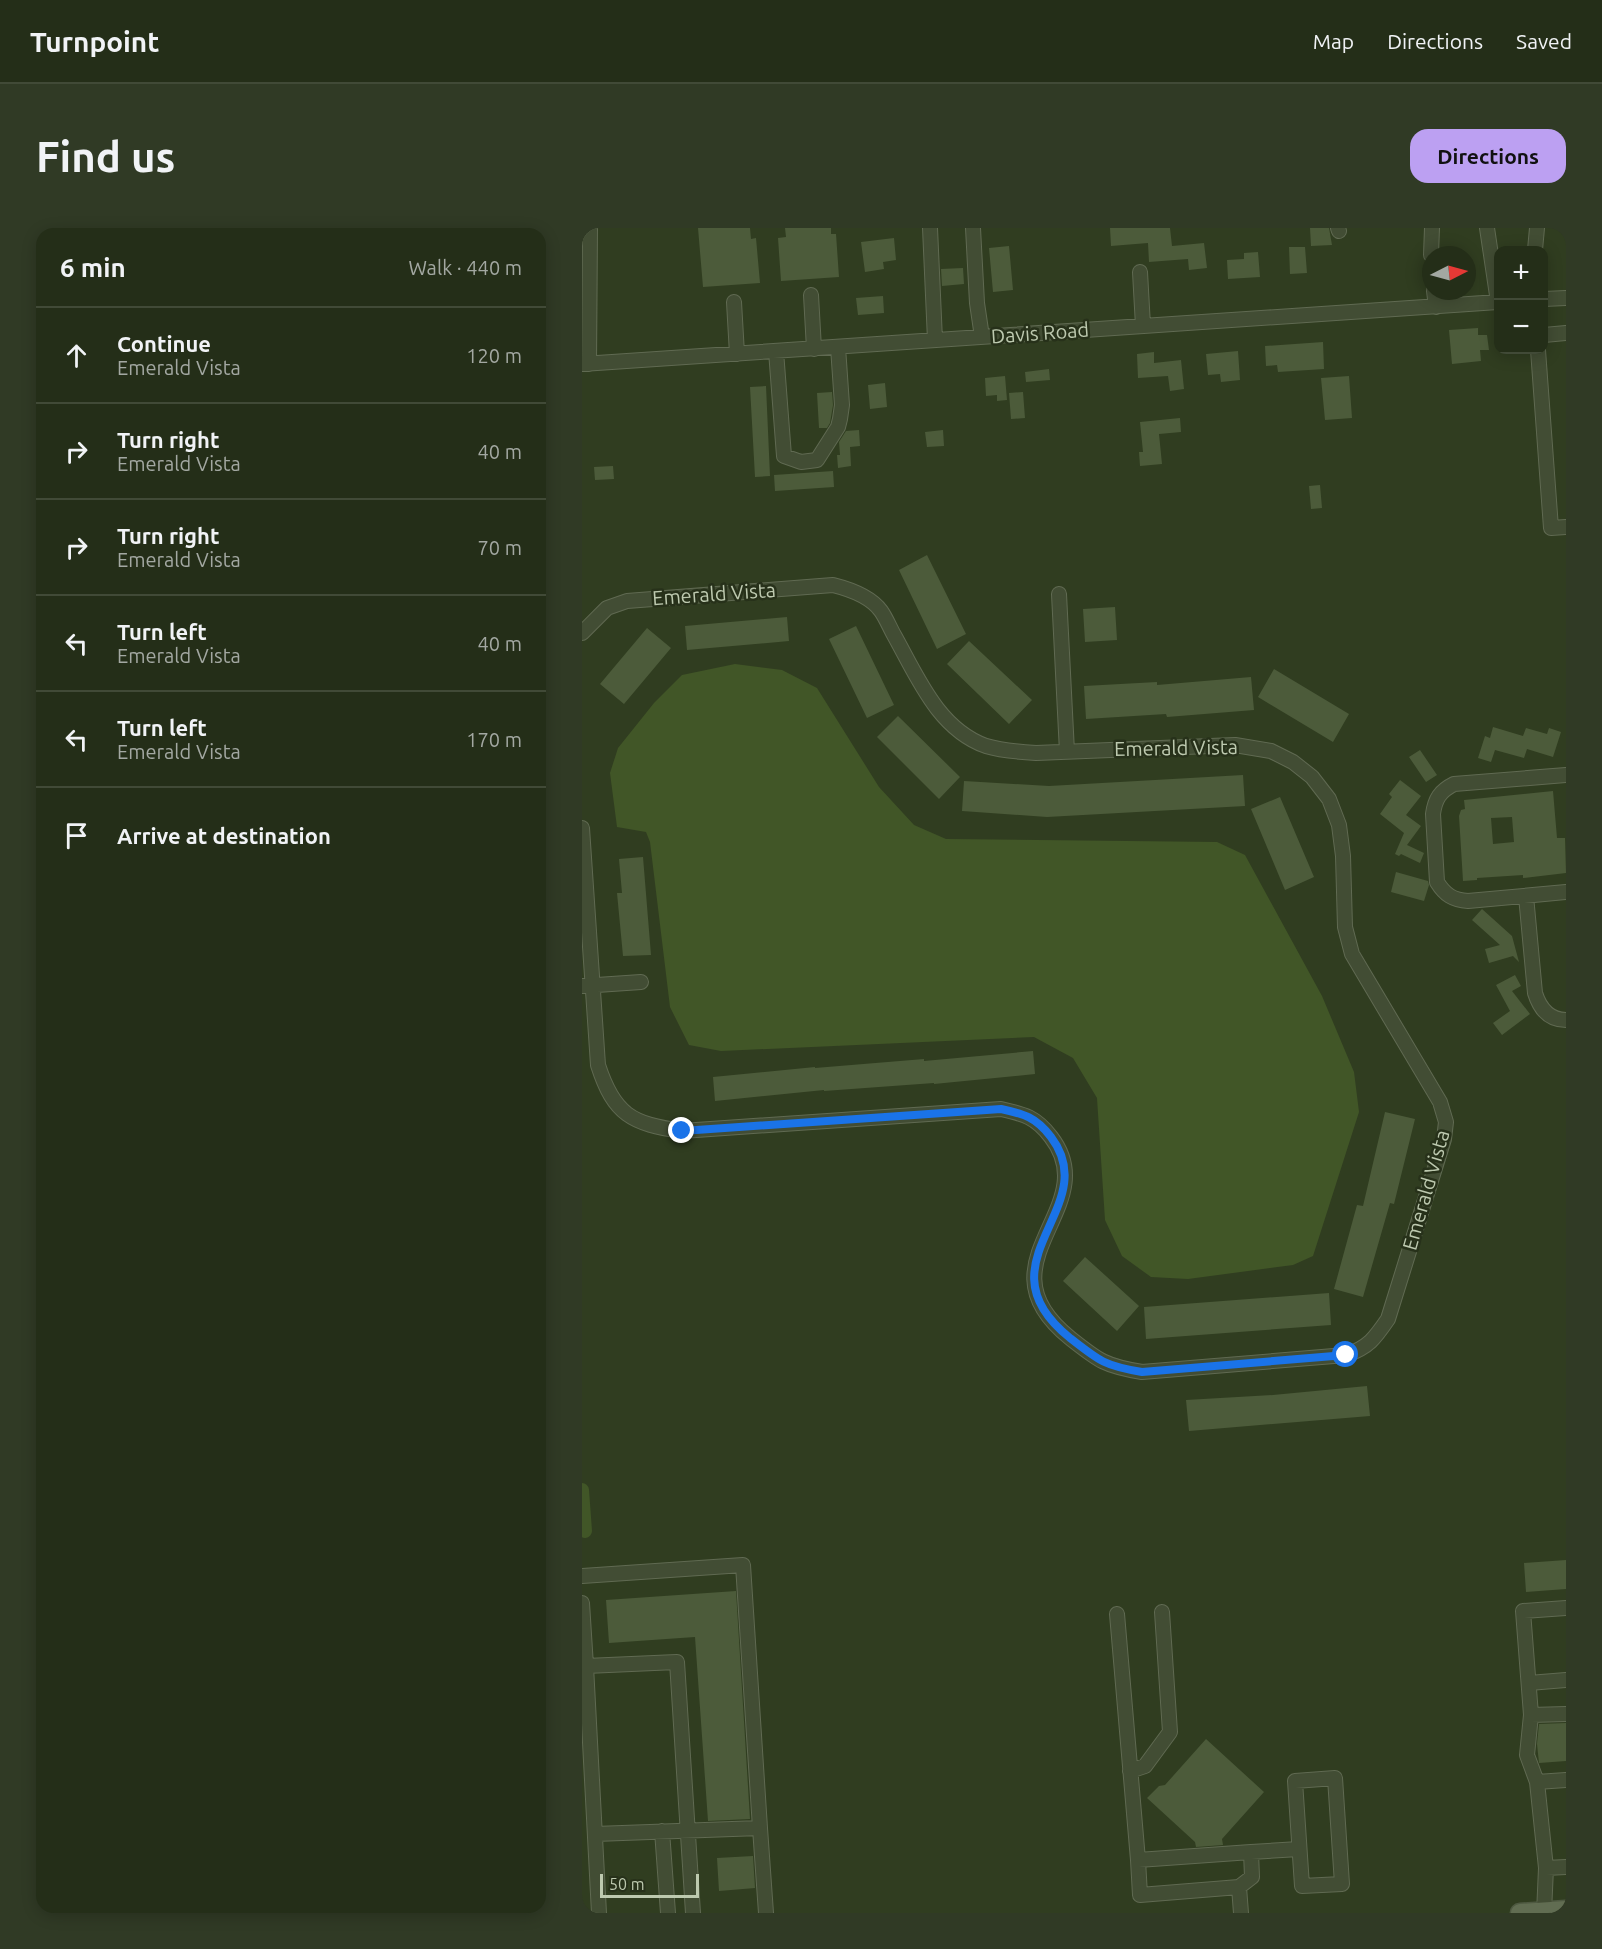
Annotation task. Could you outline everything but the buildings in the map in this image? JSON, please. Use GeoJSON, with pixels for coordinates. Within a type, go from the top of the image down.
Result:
{"type":"FeatureCollection","features":[{"type":"Feature","properties":{"kind":"main road"},"geometry":{"type":"LineString","coordinates":[[1520,1913],[1566,1910]]}},
{"type":"Feature","properties":{"kind":"street"},"geometry":{"type":"LineString","coordinates":[[586,364],[590,228]]}},
{"type":"Feature","properties":{"kind":"street"},"geometry":{"type":"LineString","coordinates":[[930,228],[935,340]]}},
{"type":"Feature","properties":{"kind":"street"},"geometry":{"type":"LineString","coordinates":[[973,228],[981,337]]}},
{"type":"Feature","properties":{"kind":"street"},"geometry":{"type":"LineString","coordinates":[[1431,246],[1432,228]]}},
{"type":"Feature","properties":{"kind":"street"},"geometry":{"type":"LineString","coordinates":[[1487,228],[1498,300]]}},
{"type":"Feature","properties":{"kind":"street"},"geometry":{"type":"LineString","coordinates":[[1535,246],[1537,228]]}},
{"type":"Feature","properties":{"kind":"street"},"geometry":{"type":"LineString","coordinates":[[1140,272],[1143,326]]}},
{"type":"Feature","properties":{"kind":"street"},"geometry":{"type":"LineString","coordinates":[[811,295],[814,348]]}},
{"type":"Feature","properties":{"kind":"street"},"geometry":{"type":"LineString","coordinates":[[1548,299],[1566,298]]}},
{"type":"Feature","properties":{"kind":"street"},"geometry":{"type":"LineString","coordinates":[[1435,300],[1436,307]]}},
{"type":"Feature","properties":{"kind":"street"},"geometry":{"type":"LineString","coordinates":[[734,302],[737,354]]}},
{"type":"Feature","properties":{"kind":"street","name":"Davis Road"},"geometry":{"type":"LineString","coordinates":[[586,364],[1494,302]]}},
{"type":"Feature","properties":{"kind":"street"},"geometry":{"type":"LineString","coordinates":[[1548,335],[1566,333]]}},
{"type":"Feature","properties":{"kind":"street"},"geometry":{"type":"LineString","coordinates":[[776,351],[783,456],[801,462],[817,460],[838,427],[842,405],[838,347]]}},
{"type":"Feature","properties":{"kind":"street"},"geometry":{"type":"LineString","coordinates":[[1538,354],[1551,528],[1566,527]]}},
{"type":"Feature","properties":{"kind":"street","name":"Emerald Vista"},"geometry":{"type":"LineString","coordinates":[[582,633],[607,608],[627,601],[833,585],[860,595],[880,610],[929,698],[962,732],[984,745],[1006,751],[1036,753],[1235,745],[1271,752],[1293,762],[1312,777],[1329,799],[1339,825],[1343,856],[1345,927],[1352,954],[1440,1101],[1446,1122],[1444,1139],[1388,1319],[1363,1349],[1346,1355],[1142,1372],[1117,1368],[1100,1361],[1060,1329],[1038,1299],[1034,1279],[1036,1257],[1064,1189],[1065,1169],[1059,1147],[1042,1125],[1024,1114],[1001,1109],[682,1131],[656,1127],[630,1118],[614,1103],[605,1087],[598,1065],[587,986],[582,828]]}},
{"type":"Feature","properties":{"kind":"street"},"geometry":{"type":"LineString","coordinates":[[1059,594],[1067,752]]}},
{"type":"Feature","properties":{"kind":"street"},"geometry":{"type":"LineString","coordinates":[[1566,775],[1454,784],[1445,788],[1438,795],[1433,814],[1437,882],[1450,897],[1468,901],[1566,892]]}},
{"type":"Feature","properties":{"kind":"street"},"geometry":{"type":"LineString","coordinates":[[1526,896],[1535,993],[1538,1003],[1551,1017],[1566,1020]]}},
{"type":"Feature","properties":{"kind":"street"},"geometry":{"type":"LineString","coordinates":[[587,986],[641,982]]}},
{"type":"Feature","properties":{"kind":"street"},"geometry":{"type":"LineString","coordinates":[[582,1576],[742,1565],[766,1913]]}},
{"type":"Feature","properties":{"kind":"street"},"geometry":{"type":"LineString","coordinates":[[582,1603],[586,1666],[586,1748],[595,1834],[599,1913]]}},
{"type":"Feature","properties":{"kind":"street"},"geometry":{"type":"LineString","coordinates":[[1544,1912],[1546,1868],[1537,1782],[1527,1755],[1531,1715],[1523,1611],[1566,1608]]}},
{"type":"Feature","properties":{"kind":"street"},"geometry":{"type":"LineString","coordinates":[[1130,1771],[1145,1766],[1170,1732],[1162,1612]]}},
{"type":"Feature","properties":{"kind":"street"},"geometry":{"type":"LineString","coordinates":[[1118,1614],[1140,1895],[1239,1887],[1252,1877],[1251,1852]]}},
{"type":"Feature","properties":{"kind":"street"},"geometry":{"type":"LineString","coordinates":[[586,1666],[677,1662],[693,1913]]}},
{"type":"Feature","properties":{"kind":"street"},"geometry":{"type":"LineString","coordinates":[[1529,1683],[1566,1680]]}},
{"type":"Feature","properties":{"kind":"street"},"geometry":{"type":"LineString","coordinates":[[1531,1715],[1566,1714]]}},
{"type":"Feature","properties":{"kind":"street"},"geometry":{"type":"LineString","coordinates":[[1335,1778],[1342,1884],[1302,1886],[1299,1849],[1295,1781],[1335,1778]]}},
{"type":"Feature","properties":{"kind":"street"},"geometry":{"type":"LineString","coordinates":[[1537,1782],[1566,1780]]}},
{"type":"Feature","properties":{"kind":"street"},"geometry":{"type":"LineString","coordinates":[[595,1834],[760,1828]]}},
{"type":"Feature","properties":{"kind":"street"},"geometry":{"type":"LineString","coordinates":[[662,1831],[668,1913]]}},
{"type":"Feature","properties":{"kind":"street"},"geometry":{"type":"LineString","coordinates":[[1138,1860],[1299,1849]]}},
{"type":"Feature","properties":{"kind":"street"},"geometry":{"type":"LineString","coordinates":[[1546,1868],[1566,1867]]}},
{"type":"Feature","properties":{"kind":"street"},"geometry":{"type":"LineString","coordinates":[[1239,1887],[1240,1913]]}},
{"type":"Feature","properties":{"kind":"shaded area"},"geometry":{"type":"Polygon","coordinates":[[[735,664],[782,670],[817,688],[879,787],[914,825],[946,839],[1217,842],[1245,855],[1322,996],[1354,1072],[1359,1112],[1313,1256],[1293,1265],[1188,1279],[1151,1277],[1122,1256],[1105,1220],[1097,1098],[1073,1058],[1034,1037],[721,1051],[689,1045],[670,1007],[650,842],[646,832],[617,827],[610,773],[618,748],[654,703],[682,675],[735,664]]]}},
{"type":"Feature","properties":{"kind":"waterway"},"geometry":{"type":"LineString","coordinates":[[582,1490],[585,1531]]}},
{"type":"Feature","properties":{"kind":"route"},"geometry":{"type":"LineString","coordinates":[[682,1131],[1001,1109],[1024,1114],[1042,1125],[1059,1147],[1065,1169],[1064,1189],[1058,1208],[1036,1257],[1034,1279],[1038,1299],[1060,1329],[1100,1361],[1117,1368],[1142,1372],[1346,1355]]}}]}
